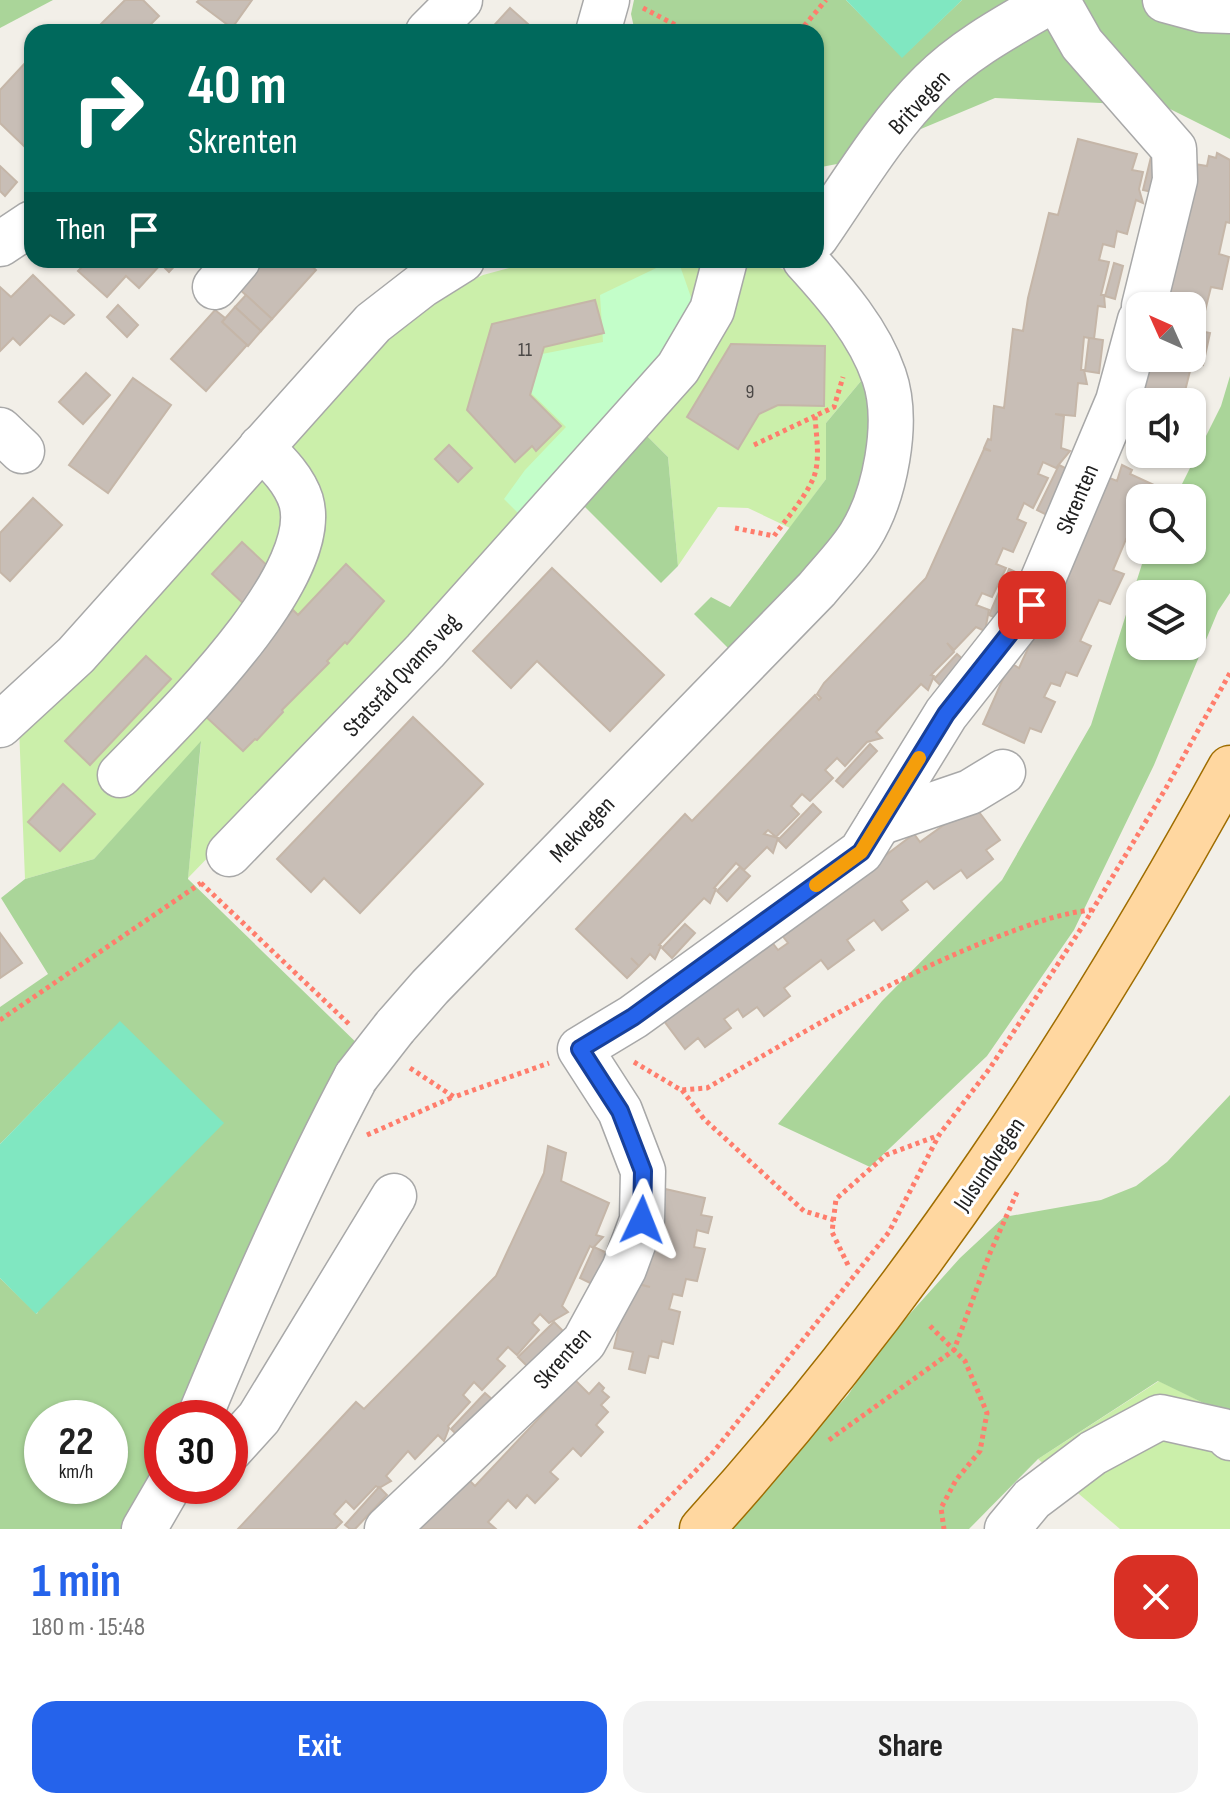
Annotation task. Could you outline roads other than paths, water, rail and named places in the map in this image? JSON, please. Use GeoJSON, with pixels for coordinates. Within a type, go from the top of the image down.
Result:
{"type":"FeatureCollection","features":[{"type":"Feature","properties":{"kind":"main road","name":"Julsundvegen"},"geometry":{"type":"LineString","coordinates":[[702,1529],[858,1346],[987,1169],[1123,958],[1230,768]]}},
{"type":"Feature","properties":{"kind":"street"},"geometry":{"type":"LineString","coordinates":[[436,24],[460,0]]}},
{"type":"Feature","properties":{"kind":"street"},"geometry":{"type":"LineString","coordinates":[[1055,0],[1082,44],[1174,149],[1175,180],[1147,292]]}},
{"type":"Feature","properties":{"kind":"street","name":"Britvegen"},"geometry":{"type":"LineString","coordinates":[[824,226],[893,127],[931,83],[978,44],[1055,0]]}},
{"type":"Feature","properties":{"kind":"street"},"geometry":{"type":"LineString","coordinates":[[1165,0],[1202,10],[1230,11]]}},
{"type":"Feature","properties":{"kind":"street"},"geometry":{"type":"LineString","coordinates":[[605,24],[624,3]]}},
{"type":"Feature","properties":{"kind":"street"},"geometry":{"type":"LineString","coordinates":[[0,244],[24,228]]}},
{"type":"Feature","properties":{"kind":"street"},"geometry":{"type":"LineString","coordinates":[[0,725],[76,655],[373,323],[449,268]]}},
{"type":"Feature","properties":{"kind":"street","name":"Statsråd Qvams veg"},"geometry":{"type":"LineString","coordinates":[[229,854],[425,651],[678,368],[712,310],[723,268]]}},
{"type":"Feature","properties":{"kind":"street","name":"Mekvegen"},"geometry":{"type":"LineString","coordinates":[[206,1400],[248,1298],[313,1159],[356,1077],[430,987],[817,589],[860,536],[882,486],[891,433],[885,377],[859,326],[812,268]]}},
{"type":"Feature","properties":{"kind":"street","name":"Skrenten"},"geometry":{"type":"LineString","coordinates":[[387,1529],[584,1342],[624,1269],[642,1220],[643,1171],[620,1111],[580,1049],[633,1017],[861,852],[946,714],[1032,605],[1118,401],[1126,372]]}},
{"type":"Feature","properties":{"kind":"street"},"geometry":{"type":"LineString","coordinates":[[120,775],[189,702],[265,613],[302,540],[301,501],[284,470],[261,447]]}},
{"type":"Feature","properties":{"kind":"street"},"geometry":{"type":"LineString","coordinates":[[879,823],[970,792],[1003,772]]}},
{"type":"Feature","properties":{"kind":"street"},"geometry":{"type":"LineString","coordinates":[[248,1430],[259,1418],[394,1196]]}},
{"type":"Feature","properties":{"kind":"street"},"geometry":{"type":"LineString","coordinates":[[1007,1529],[1032,1499],[1093,1453],[1160,1417],[1223,1431],[1230,1438]]}},
{"type":"Feature","properties":{"kind":"street"},"geometry":{"type":"LineString","coordinates":[[144,1529],[159,1504]]}}]}
